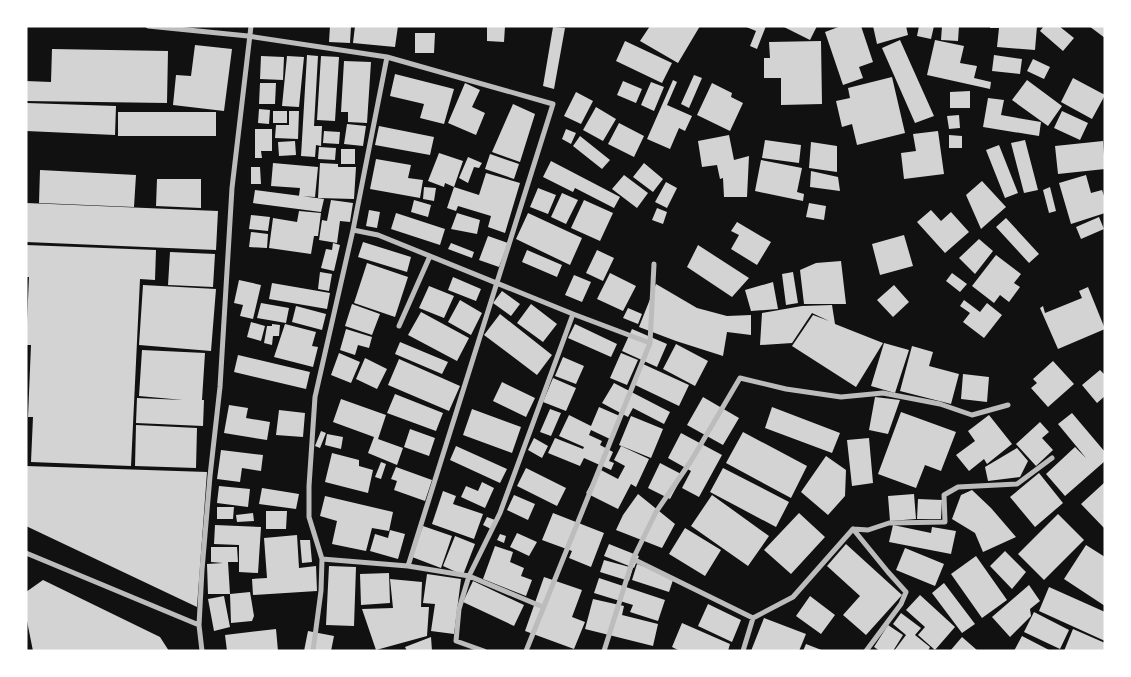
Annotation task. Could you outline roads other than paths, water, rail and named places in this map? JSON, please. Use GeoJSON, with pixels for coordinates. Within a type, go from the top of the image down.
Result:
{"type":"FeatureCollection","features":[{"type":"Feature","properties":{"kind":"street"},"geometry":{"type":"LineString","coordinates":[[148,26],[248,36],[387,57],[554,104],[408,566]]}},
{"type":"Feature","properties":{"kind":"street"},"geometry":{"type":"LineString","coordinates":[[202,651],[198,625],[210,476],[220,387],[232,188],[248,36],[251,26]]}},
{"type":"Feature","properties":{"kind":"street"},"geometry":{"type":"LineString","coordinates":[[313,651],[321,591],[322,558],[309,517],[309,486],[315,397],[353,230],[387,57]]}},
{"type":"Feature","properties":{"kind":"street"},"geometry":{"type":"LineString","coordinates":[[353,230],[378,235],[650,343]]}},
{"type":"Feature","properties":{"kind":"street"},"geometry":{"type":"LineString","coordinates":[[399,326],[430,256]]}},
{"type":"Feature","properties":{"kind":"street"},"geometry":{"type":"LineString","coordinates":[[526,651],[650,343],[654,264]]}},
{"type":"Feature","properties":{"kind":"street"},"geometry":{"type":"LineString","coordinates":[[484,651],[456,642],[459,609],[469,576],[500,513],[573,314]]}},
{"type":"Feature","properties":{"kind":"street"},"geometry":{"type":"LineString","coordinates":[[604,651],[633,559],[656,512],[691,461],[740,378],[841,397],[883,393],[940,404],[972,415],[1008,405]]}},
{"type":"Feature","properties":{"kind":"street"},"geometry":{"type":"LineString","coordinates":[[852,528],[868,530],[889,523],[945,522],[944,495],[947,492],[958,487],[1016,484],[1052,458]]}},
{"type":"Feature","properties":{"kind":"street"},"geometry":{"type":"LineString","coordinates":[[743,651],[753,618],[793,597],[852,528]]}},
{"type":"Feature","properties":{"kind":"street"},"geometry":{"type":"LineString","coordinates":[[852,528],[906,592],[901,604],[866,651]]}},
{"type":"Feature","properties":{"kind":"street"},"geometry":{"type":"LineString","coordinates":[[26,552],[198,625]]}},
{"type":"Feature","properties":{"kind":"street"},"geometry":{"type":"LineString","coordinates":[[322,558],[408,566],[469,576],[543,607]]}},
{"type":"Feature","properties":{"kind":"street"},"geometry":{"type":"LineString","coordinates":[[633,559],[753,618]]}}]}
